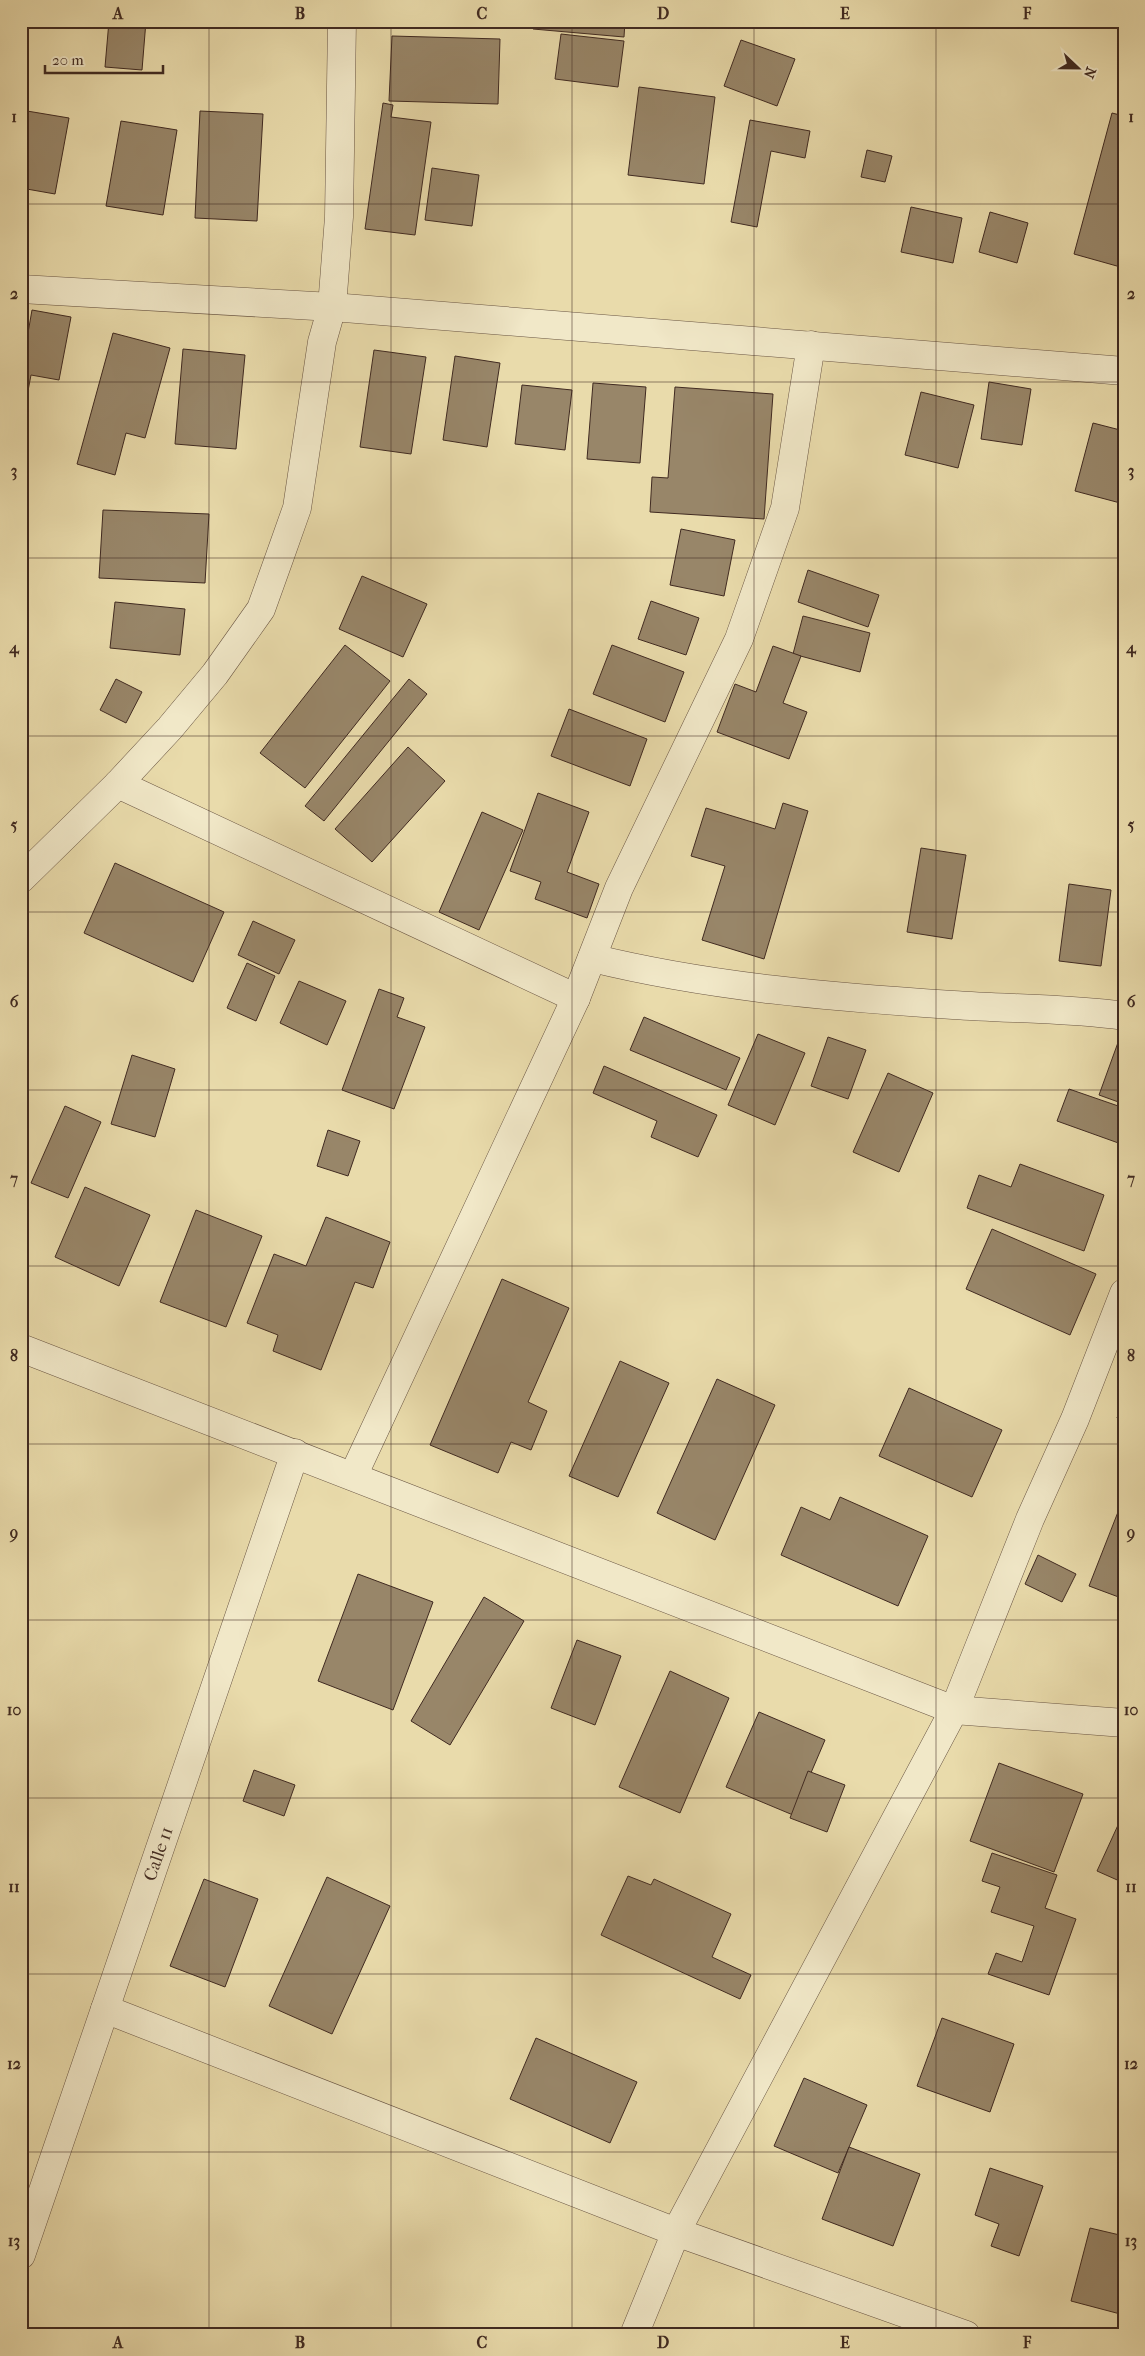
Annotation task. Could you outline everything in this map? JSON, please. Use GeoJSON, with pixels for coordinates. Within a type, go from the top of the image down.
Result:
{"type":"FeatureCollection","features":[{"type":"Feature","properties":{"kind":"street"},"geometry":{"type":"LineString","coordinates":[[21,879],[118,784],[170,728],[214,674],[260,609],[297,508],[322,342],[332,307],[339,217],[342,21]]}},
{"type":"Feature","properties":{"kind":"street"},"geometry":{"type":"LineString","coordinates":[[21,289],[332,307],[812,344],[1124,371]]}},
{"type":"Feature","properties":{"kind":"street"},"geometry":{"type":"LineString","coordinates":[[353,1476],[576,998],[619,888],[739,639],[786,508],[812,344]]}},
{"type":"Feature","properties":{"kind":"street"},"geometry":{"type":"LineString","coordinates":[[118,784],[576,998]]}},
{"type":"Feature","properties":{"kind":"street"},"geometry":{"type":"LineString","coordinates":[[592,958],[693,980],[764,989],[954,1005],[1087,1011],[1124,1016]]}},
{"type":"Feature","properties":{"kind":"street"},"geometry":{"type":"LineString","coordinates":[[634,2335],[676,2232],[954,1710],[1030,1519],[1074,1419],[1124,1293]]}},
{"type":"Feature","properties":{"kind":"street"},"geometry":{"type":"LineString","coordinates":[[21,1348],[954,1710],[1124,1723]]}},
{"type":"Feature","properties":{"kind":"street","name":"Calle 11"},"geometry":{"type":"LineString","coordinates":[[21,2255],[295,1453]]}},
{"type":"Feature","properties":{"kind":"street"},"geometry":{"type":"LineString","coordinates":[[105,2009],[676,2232],[966,2335]]}},
{"type":"Feature","properties":{"kind":"building"},"geometry":{"type":"Polygon","coordinates":[[[109,21],[146,21],[142,70],[105,67],[109,21]]]}},
{"type":"Feature","properties":{"kind":"building"},"geometry":{"type":"Polygon","coordinates":[[[534,21],[625,21],[624,37],[533,29],[534,21]]]}},
{"type":"Feature","properties":{"kind":"building"},"geometry":{"type":"Polygon","coordinates":[[[561,34],[624,41],[618,87],[555,79],[561,34]]]}},
{"type":"Feature","properties":{"kind":"building"},"geometry":{"type":"Polygon","coordinates":[[[392,36],[500,39],[498,104],[389,101],[392,36]]]}},
{"type":"Feature","properties":{"kind":"building"},"geometry":{"type":"Polygon","coordinates":[[[741,40],[795,59],[777,106],[724,86],[741,40]]]}},
{"type":"Feature","properties":{"kind":"building"},"geometry":{"type":"Polygon","coordinates":[[[639,87],[715,97],[704,184],[628,175],[639,87]]]}},
{"type":"Feature","properties":{"kind":"building"},"geometry":{"type":"Polygon","coordinates":[[[383,103],[393,105],[391,117],[431,122],[415,235],[365,229],[383,103]]]}},
{"type":"Feature","properties":{"kind":"building"},"geometry":{"type":"Polygon","coordinates":[[[21,110],[69,118],[55,194],[21,188],[21,110]]]}},
{"type":"Feature","properties":{"kind":"building"},"geometry":{"type":"Polygon","coordinates":[[[200,111],[263,114],[257,221],[195,218],[200,111]]]}},
{"type":"Feature","properties":{"kind":"building"},"geometry":{"type":"Polygon","coordinates":[[[1112,113],[1124,116],[1124,268],[1074,254],[1112,113]]]}},
{"type":"Feature","properties":{"kind":"building"},"geometry":{"type":"Polygon","coordinates":[[[750,120],[810,131],[805,158],[771,151],[757,227],[731,222],[750,120]]]}},
{"type":"Feature","properties":{"kind":"building"},"geometry":{"type":"Polygon","coordinates":[[[121,121],[177,130],[163,215],[106,206],[121,121]]]}},
{"type":"Feature","properties":{"kind":"building"},"geometry":{"type":"Polygon","coordinates":[[[867,150],[892,156],[885,182],[861,177],[867,150]]]}},
{"type":"Feature","properties":{"kind":"building"},"geometry":{"type":"Polygon","coordinates":[[[432,168],[479,175],[472,226],[425,220],[432,168]]]}},
{"type":"Feature","properties":{"kind":"building"},"geometry":{"type":"Polygon","coordinates":[[[911,207],[962,218],[953,263],[901,252],[911,207]]]}},
{"type":"Feature","properties":{"kind":"building"},"geometry":{"type":"Polygon","coordinates":[[[990,212],[1028,223],[1017,263],[979,252],[990,212]]]}},
{"type":"Feature","properties":{"kind":"building"},"geometry":{"type":"Polygon","coordinates":[[[32,310],[71,317],[59,380],[31,375],[21,428],[21,373],[32,310]]]}},
{"type":"Feature","properties":{"kind":"building"},"geometry":{"type":"Polygon","coordinates":[[[113,333],[170,348],[145,438],[126,433],[115,475],[77,464],[113,333]]]}},
{"type":"Feature","properties":{"kind":"building"},"geometry":{"type":"Polygon","coordinates":[[[183,349],[245,355],[236,449],[175,444],[183,349]]]}},
{"type":"Feature","properties":{"kind":"building"},"geometry":{"type":"Polygon","coordinates":[[[374,350],[426,357],[411,454],[360,447],[374,350]]]}},
{"type":"Feature","properties":{"kind":"building"},"geometry":{"type":"Polygon","coordinates":[[[455,356],[500,363],[487,447],[443,440],[455,356]]]}},
{"type":"Feature","properties":{"kind":"building"},"geometry":{"type":"Polygon","coordinates":[[[989,382],[1031,389],[1022,445],[981,439],[989,382]]]}},
{"type":"Feature","properties":{"kind":"building"},"geometry":{"type":"Polygon","coordinates":[[[593,383],[646,387],[640,463],[587,459],[593,383]]]}},
{"type":"Feature","properties":{"kind":"building"},"geometry":{"type":"Polygon","coordinates":[[[522,385],[572,390],[565,450],[515,444],[522,385]]]}},
{"type":"Feature","properties":{"kind":"building"},"geometry":{"type":"Polygon","coordinates":[[[675,387],[773,394],[764,519],[650,512],[652,477],[668,478],[675,387]]]}},
{"type":"Feature","properties":{"kind":"building"},"geometry":{"type":"Polygon","coordinates":[[[921,392],[974,405],[958,468],[905,455],[921,392]]]}},
{"type":"Feature","properties":{"kind":"building"},"geometry":{"type":"Polygon","coordinates":[[[1093,423],[1124,431],[1124,504],[1075,491],[1093,423]]]}},
{"type":"Feature","properties":{"kind":"building"},"geometry":{"type":"Polygon","coordinates":[[[103,510],[209,514],[205,583],[99,578],[103,510]]]}},
{"type":"Feature","properties":{"kind":"building"},"geometry":{"type":"Polygon","coordinates":[[[681,529],[735,540],[724,596],[670,585],[681,529]]]}},
{"type":"Feature","properties":{"kind":"building"},"geometry":{"type":"Polygon","coordinates":[[[808,570],[879,595],[868,627],[798,602],[808,570]]]}},
{"type":"Feature","properties":{"kind":"building"},"geometry":{"type":"Polygon","coordinates":[[[362,576],[427,604],[403,657],[339,629],[362,576]]]}},
{"type":"Feature","properties":{"kind":"building"},"geometry":{"type":"Polygon","coordinates":[[[651,601],[699,618],[686,655],[638,639],[651,601]]]}},
{"type":"Feature","properties":{"kind":"building"},"geometry":{"type":"Polygon","coordinates":[[[115,602],[185,609],[180,655],[110,648],[115,602]]]}},
{"type":"Feature","properties":{"kind":"building"},"geometry":{"type":"Polygon","coordinates":[[[803,616],[870,633],[860,672],[793,654],[803,616]]]}},
{"type":"Feature","properties":{"kind":"building"},"geometry":{"type":"Polygon","coordinates":[[[345,645],[390,681],[305,788],[260,753],[345,645]]]}},
{"type":"Feature","properties":{"kind":"building"},"geometry":{"type":"Polygon","coordinates":[[[612,645],[684,672],[665,722],[593,694],[612,645]]]}},
{"type":"Feature","properties":{"kind":"building"},"geometry":{"type":"Polygon","coordinates":[[[773,646],[801,656],[783,703],[807,712],[789,759],[717,732],[735,684],[756,692],[773,646]]]}},
{"type":"Feature","properties":{"kind":"building"},"geometry":{"type":"Polygon","coordinates":[[[116,679],[142,692],[126,723],[100,710],[116,679]]]}},
{"type":"Feature","properties":{"kind":"building"},"geometry":{"type":"Polygon","coordinates":[[[409,679],[427,694],[324,821],[305,806],[409,679]]]}},
{"type":"Feature","properties":{"kind":"building"},"geometry":{"type":"Polygon","coordinates":[[[569,709],[647,739],[630,786],[551,756],[569,709]]]}},
{"type":"Feature","properties":{"kind":"building"},"geometry":{"type":"Polygon","coordinates":[[[408,747],[445,781],[372,862],[335,829],[408,747]]]}},
{"type":"Feature","properties":{"kind":"building"},"geometry":{"type":"Polygon","coordinates":[[[538,793],[589,812],[567,872],[599,884],[587,918],[535,899],[541,882],[510,871],[538,793]]]}},
{"type":"Feature","properties":{"kind":"building"},"geometry":{"type":"Polygon","coordinates":[[[783,803],[808,811],[764,959],[702,940],[725,866],[691,856],[706,808],[775,829],[783,803]]]}},
{"type":"Feature","properties":{"kind":"building"},"geometry":{"type":"Polygon","coordinates":[[[482,812],[523,830],[479,930],[439,912],[482,812]]]}},
{"type":"Feature","properties":{"kind":"building"},"geometry":{"type":"Polygon","coordinates":[[[921,848],[966,855],[952,939],[907,932],[921,848]]]}},
{"type":"Feature","properties":{"kind":"building"},"geometry":{"type":"Polygon","coordinates":[[[115,863],[224,912],[193,982],[84,933],[115,863]]]}},
{"type":"Feature","properties":{"kind":"building"},"geometry":{"type":"Polygon","coordinates":[[[1069,884],[1111,890],[1101,966],[1059,961],[1069,884]]]}},
{"type":"Feature","properties":{"kind":"building"},"geometry":{"type":"Polygon","coordinates":[[[253,921],[295,940],[279,974],[238,955],[253,921]]]}},
{"type":"Feature","properties":{"kind":"building"},"geometry":{"type":"Polygon","coordinates":[[[247,963],[275,976],[256,1021],[227,1008],[247,963]]]}},
{"type":"Feature","properties":{"kind":"building"},"geometry":{"type":"Polygon","coordinates":[[[299,981],[346,1001],[327,1045],[280,1023],[299,981]]]}},
{"type":"Feature","properties":{"kind":"building"},"geometry":{"type":"Polygon","coordinates":[[[379,989],[404,998],[397,1017],[425,1027],[394,1109],[342,1090],[379,989]]]}},
{"type":"Feature","properties":{"kind":"building"},"geometry":{"type":"Polygon","coordinates":[[[644,1017],[740,1058],[726,1090],[630,1050],[644,1017]]]}},
{"type":"Feature","properties":{"kind":"building"},"geometry":{"type":"Polygon","coordinates":[[[758,1034],[805,1053],[775,1125],[728,1105],[758,1034]]]}},
{"type":"Feature","properties":{"kind":"building"},"geometry":{"type":"Polygon","coordinates":[[[828,1037],[866,1050],[848,1099],[811,1086],[828,1037]]]}},
{"type":"Feature","properties":{"kind":"building"},"geometry":{"type":"Polygon","coordinates":[[[1120,1037],[1124,1038],[1124,1104],[1099,1095],[1120,1037]]]}},
{"type":"Feature","properties":{"kind":"building"},"geometry":{"type":"Polygon","coordinates":[[[132,1055],[175,1069],[155,1137],[111,1124],[132,1055]]]}},
{"type":"Feature","properties":{"kind":"building"},"geometry":{"type":"Polygon","coordinates":[[[604,1066],[717,1115],[698,1157],[651,1137],[657,1121],[593,1093],[604,1066]]]}},
{"type":"Feature","properties":{"kind":"building"},"geometry":{"type":"Polygon","coordinates":[[[888,1073],[933,1093],[899,1172],[853,1152],[888,1073]]]}},
{"type":"Feature","properties":{"kind":"building"},"geometry":{"type":"Polygon","coordinates":[[[1069,1089],[1124,1108],[1124,1145],[1057,1121],[1069,1089]]]}},
{"type":"Feature","properties":{"kind":"building"},"geometry":{"type":"Polygon","coordinates":[[[65,1106],[101,1122],[68,1198],[31,1183],[65,1106]]]}},
{"type":"Feature","properties":{"kind":"building"},"geometry":{"type":"Polygon","coordinates":[[[328,1130],[360,1141],[348,1176],[317,1166],[328,1130]]]}},
{"type":"Feature","properties":{"kind":"building"},"geometry":{"type":"Polygon","coordinates":[[[1020,1164],[1104,1195],[1084,1251],[967,1208],[979,1175],[1011,1187],[1020,1164]]]}},
{"type":"Feature","properties":{"kind":"building"},"geometry":{"type":"Polygon","coordinates":[[[85,1187],[150,1215],[119,1286],[55,1257],[85,1187]]]}},
{"type":"Feature","properties":{"kind":"building"},"geometry":{"type":"Polygon","coordinates":[[[196,1210],[262,1236],[226,1327],[160,1302],[196,1210]]]}},
{"type":"Feature","properties":{"kind":"building"},"geometry":{"type":"Polygon","coordinates":[[[326,1217],[390,1242],[373,1288],[355,1282],[321,1370],[273,1351],[278,1335],[247,1323],[274,1254],[306,1266],[326,1217]]]}},
{"type":"Feature","properties":{"kind":"building"},"geometry":{"type":"Polygon","coordinates":[[[992,1229],[1096,1274],[1070,1335],[966,1289],[992,1229]]]}},
{"type":"Feature","properties":{"kind":"building"},"geometry":{"type":"Polygon","coordinates":[[[502,1279],[569,1308],[528,1402],[547,1411],[531,1450],[511,1442],[498,1473],[430,1445],[502,1279]]]}},
{"type":"Feature","properties":{"kind":"building"},"geometry":{"type":"Polygon","coordinates":[[[620,1361],[669,1383],[618,1497],[569,1476],[620,1361]]]}},
{"type":"Feature","properties":{"kind":"building"},"geometry":{"type":"Polygon","coordinates":[[[717,1379],[775,1405],[715,1540],[657,1513],[717,1379]]]}},
{"type":"Feature","properties":{"kind":"building"},"geometry":{"type":"Polygon","coordinates":[[[909,1388],[1002,1430],[972,1497],[879,1456],[909,1388]]]}},
{"type":"Feature","properties":{"kind":"building"},"geometry":{"type":"Polygon","coordinates":[[[1124,1397],[1124,1420],[1117,1418],[1124,1397]]]}},
{"type":"Feature","properties":{"kind":"building"},"geometry":{"type":"Polygon","coordinates":[[[840,1497],[928,1536],[898,1606],[781,1555],[801,1507],[830,1520],[840,1497]]]}},
{"type":"Feature","properties":{"kind":"building"},"geometry":{"type":"Polygon","coordinates":[[[1118,1512],[1124,1515],[1124,1599],[1089,1586],[1118,1512]]]}},
{"type":"Feature","properties":{"kind":"building"},"geometry":{"type":"Polygon","coordinates":[[[1038,1555],[1076,1574],[1062,1602],[1025,1584],[1038,1555]]]}},
{"type":"Feature","properties":{"kind":"building"},"geometry":{"type":"Polygon","coordinates":[[[358,1574],[433,1602],[393,1710],[318,1681],[358,1574]]]}},
{"type":"Feature","properties":{"kind":"building"},"geometry":{"type":"Polygon","coordinates":[[[484,1597],[524,1621],[450,1745],[411,1721],[484,1597]]]}},
{"type":"Feature","properties":{"kind":"building"},"geometry":{"type":"Polygon","coordinates":[[[577,1640],[621,1656],[595,1725],[551,1708],[577,1640]]]}},
{"type":"Feature","properties":{"kind":"building"},"geometry":{"type":"Polygon","coordinates":[[[670,1671],[729,1698],[680,1813],[619,1787],[670,1671]]]}},
{"type":"Feature","properties":{"kind":"building"},"geometry":{"type":"Polygon","coordinates":[[[759,1712],[825,1740],[793,1815],[726,1787],[759,1712]]]}},
{"type":"Feature","properties":{"kind":"building"},"geometry":{"type":"Polygon","coordinates":[[[999,1763],[1083,1794],[1054,1872],[970,1841],[999,1763]]]}},
{"type":"Feature","properties":{"kind":"building"},"geometry":{"type":"Polygon","coordinates":[[[254,1770],[295,1785],[284,1816],[243,1801],[254,1770]]]}},
{"type":"Feature","properties":{"kind":"building"},"geometry":{"type":"Polygon","coordinates":[[[808,1771],[845,1785],[827,1832],[790,1818],[808,1771]]]}},
{"type":"Feature","properties":{"kind":"building"},"geometry":{"type":"Polygon","coordinates":[[[1124,1812],[1124,1883],[1097,1871],[1124,1812]]]}},
{"type":"Feature","properties":{"kind":"building"},"geometry":{"type":"Polygon","coordinates":[[[992,1853],[1057,1875],[1045,1908],[1076,1919],[1049,1995],[988,1974],[996,1953],[1022,1962],[1034,1926],[991,1912],[1000,1887],[982,1881],[992,1853]]]}},
{"type":"Feature","properties":{"kind":"building"},"geometry":{"type":"Polygon","coordinates":[[[628,1876],[651,1885],[654,1879],[731,1914],[712,1957],[751,1975],[740,1999],[601,1935],[628,1876]]]}},
{"type":"Feature","properties":{"kind":"building"},"geometry":{"type":"Polygon","coordinates":[[[327,1877],[390,1906],[332,2034],[269,2006],[327,1877]]]}},
{"type":"Feature","properties":{"kind":"building"},"geometry":{"type":"Polygon","coordinates":[[[204,1879],[258,1899],[225,1987],[170,1966],[204,1879]]]}},
{"type":"Feature","properties":{"kind":"building"},"geometry":{"type":"Polygon","coordinates":[[[942,2018],[1014,2044],[990,2112],[917,2086],[942,2018]]]}},
{"type":"Feature","properties":{"kind":"building"},"geometry":{"type":"Polygon","coordinates":[[[536,2038],[637,2082],[610,2143],[510,2099],[536,2038]]]}},
{"type":"Feature","properties":{"kind":"building"},"geometry":{"type":"Polygon","coordinates":[[[804,2078],[867,2105],[838,2173],[774,2146],[804,2078]]]}},
{"type":"Feature","properties":{"kind":"building"},"geometry":{"type":"Polygon","coordinates":[[[849,2147],[920,2174],[893,2246],[822,2219],[849,2147]]]}},
{"type":"Feature","properties":{"kind":"building"},"geometry":{"type":"Polygon","coordinates":[[[990,2168],[1043,2186],[1019,2256],[991,2246],[999,2224],[975,2215],[990,2168]]]}},
{"type":"Feature","properties":{"kind":"building"},"geometry":{"type":"Polygon","coordinates":[[[1090,2228],[1124,2236],[1124,2315],[1071,2301],[1090,2228]]]}}]}
